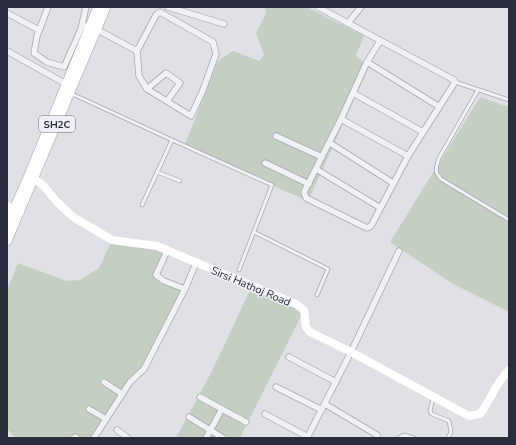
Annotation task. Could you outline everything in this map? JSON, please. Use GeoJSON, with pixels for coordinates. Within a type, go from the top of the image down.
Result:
{"type":"FeatureCollection","features":[{"type":"Feature","properties":{"kind":"main road","name":"SH2C"},"geometry":{"type":"LineString","coordinates":[[7,225],[32,177],[98,7]]}},
{"type":"Feature","properties":{"kind":"main road","name":"SH2C"},"geometry":{"type":"LineString","coordinates":[[89,27],[106,7]]}},
{"type":"Feature","properties":{"kind":"main road","name":"SH2C"},"geometry":{"type":"LineString","coordinates":[[7,241],[14,209]]}},
{"type":"Feature","properties":{"kind":"street"},"geometry":{"type":"LineString","coordinates":[[48,7],[39,30],[34,53],[47,62],[64,67],[89,27],[86,7]]}},
{"type":"Feature","properties":{"kind":"street"},"geometry":{"type":"LineString","coordinates":[[168,7],[224,24]]}},
{"type":"Feature","properties":{"kind":"street"},"geometry":{"type":"LineString","coordinates":[[318,7],[380,40],[455,82],[438,106],[408,156],[379,207],[371,226],[367,228],[306,198],[304,192],[330,143],[367,62],[380,40]]}},
{"type":"Feature","properties":{"kind":"street"},"geometry":{"type":"LineString","coordinates":[[348,23],[361,7]]}},
{"type":"Feature","properties":{"kind":"street"},"geometry":{"type":"LineString","coordinates":[[160,12],[213,42],[216,54],[203,90],[191,116],[147,88],[139,76],[137,51],[156,15],[160,12]]}},
{"type":"Feature","properties":{"kind":"street"},"geometry":{"type":"LineString","coordinates":[[7,13],[39,30]]}},
{"type":"Feature","properties":{"kind":"street"},"geometry":{"type":"LineString","coordinates":[[89,27],[137,51]]}},
{"type":"Feature","properties":{"kind":"street"},"geometry":{"type":"LineString","coordinates":[[7,51],[67,89]]}},
{"type":"Feature","properties":{"kind":"street"},"geometry":{"type":"LineString","coordinates":[[367,62],[438,106]]}},
{"type":"Feature","properties":{"kind":"street"},"geometry":{"type":"LineString","coordinates":[[147,88],[166,73],[180,83],[167,102]]}},
{"type":"Feature","properties":{"kind":"street"},"geometry":{"type":"LineString","coordinates":[[353,93],[423,132]]}},
{"type":"Feature","properties":{"kind":"street"},"geometry":{"type":"LineString","coordinates":[[341,119],[408,156]]}},
{"type":"Feature","properties":{"kind":"street"},"geometry":{"type":"LineString","coordinates":[[276,136],[322,157]]}},
{"type":"Feature","properties":{"kind":"street"},"geometry":{"type":"LineString","coordinates":[[330,143],[393,183]]}},
{"type":"Feature","properties":{"kind":"street"},"geometry":{"type":"LineString","coordinates":[[266,163],[308,184]]}},
{"type":"Feature","properties":{"kind":"street"},"geometry":{"type":"LineString","coordinates":[[316,169],[379,207]]}},
{"type":"Feature","properties":{"kind":"street","name":"Sirsi Hathoj Road"},"geometry":{"type":"LineString","coordinates":[[32,177],[43,185],[56,202],[82,224],[112,240],[158,246],[296,304],[304,310],[306,327],[310,332],[351,352],[469,416],[480,414],[488,404],[498,380],[509,370]]}},
{"type":"Feature","properties":{"kind":"street"},"geometry":{"type":"LineString","coordinates":[[167,251],[156,275],[164,281],[185,289]]}},
{"type":"Feature","properties":{"kind":"street"},"geometry":{"type":"LineString","coordinates":[[265,414],[308,437],[351,352],[399,251]]}},
{"type":"Feature","properties":{"kind":"street"},"geometry":{"type":"LineString","coordinates":[[94,438],[130,382],[144,369],[185,289],[196,262]]}},
{"type":"Feature","properties":{"kind":"street"},"geometry":{"type":"LineString","coordinates":[[289,357],[336,382]]}},
{"type":"Feature","properties":{"kind":"street"},"geometry":{"type":"LineString","coordinates":[[104,382],[122,394]]}},
{"type":"Feature","properties":{"kind":"street"},"geometry":{"type":"LineString","coordinates":[[276,387],[322,410]]}},
{"type":"Feature","properties":{"kind":"street"},"geometry":{"type":"LineString","coordinates":[[200,397],[246,422]]}},
{"type":"Feature","properties":{"kind":"street"},"geometry":{"type":"LineString","coordinates":[[325,404],[377,435]]}},
{"type":"Feature","properties":{"kind":"street"},"geometry":{"type":"LineString","coordinates":[[89,409],[106,419]]}},
{"type":"Feature","properties":{"kind":"street"},"geometry":{"type":"LineString","coordinates":[[206,438],[222,410]]}},
{"type":"Feature","properties":{"kind":"street"},"geometry":{"type":"LineString","coordinates":[[189,417],[223,438]]}},
{"type":"Feature","properties":{"kind":"street"},"geometry":{"type":"LineString","coordinates":[[117,430],[128,438]]}},
{"type":"Feature","properties":{"kind":"lane"},"geometry":{"type":"LineString","coordinates":[[455,82],[509,100]]}},
{"type":"Feature","properties":{"kind":"lane"},"geometry":{"type":"LineString","coordinates":[[67,89],[172,140],[272,185],[239,270]]}},
{"type":"Feature","properties":{"kind":"lane"},"geometry":{"type":"LineString","coordinates":[[478,90],[439,158],[436,167],[436,174],[441,179],[509,220]]}},
{"type":"Feature","properties":{"kind":"lane"},"geometry":{"type":"LineString","coordinates":[[142,205],[172,140]]}},
{"type":"Feature","properties":{"kind":"lane"},"geometry":{"type":"LineString","coordinates":[[157,172],[180,181]]}},
{"type":"Feature","properties":{"kind":"lane"},"geometry":{"type":"LineString","coordinates":[[254,232],[328,269],[318,295]]}},
{"type":"Feature","properties":{"kind":"lane"},"geometry":{"type":"LineString","coordinates":[[434,396],[430,404],[430,411],[432,414],[449,421],[451,432],[448,438]]}},
{"type":"Feature","properties":{"kind":"lane"},"geometry":{"type":"LineString","coordinates":[[398,438],[404,435],[414,438]]}},
{"type":"Feature","properties":{"kind":"green space"},"geometry":{"type":"Polygon","coordinates":[[[265,7],[307,7],[364,36],[356,56],[369,67],[308,201],[184,147],[218,61],[233,51],[259,61],[264,55],[256,33],[266,13],[265,7]]]}},
{"type":"Feature","properties":{"kind":"green space"},"geometry":{"type":"Polygon","coordinates":[[[480,97],[509,107],[509,312],[453,284],[390,242],[480,97]]]}},
{"type":"Feature","properties":{"kind":"green space"},"geometry":{"type":"Polygon","coordinates":[[[112,240],[167,251],[156,275],[185,289],[144,369],[130,382],[93,438],[16,438],[7,429],[7,290],[18,263],[67,281],[80,280],[99,268],[112,240]]]}},
{"type":"Feature","properties":{"kind":"green space"},"geometry":{"type":"Polygon","coordinates":[[[252,286],[304,310],[240,438],[176,438],[212,371],[252,286]]]}}]}
